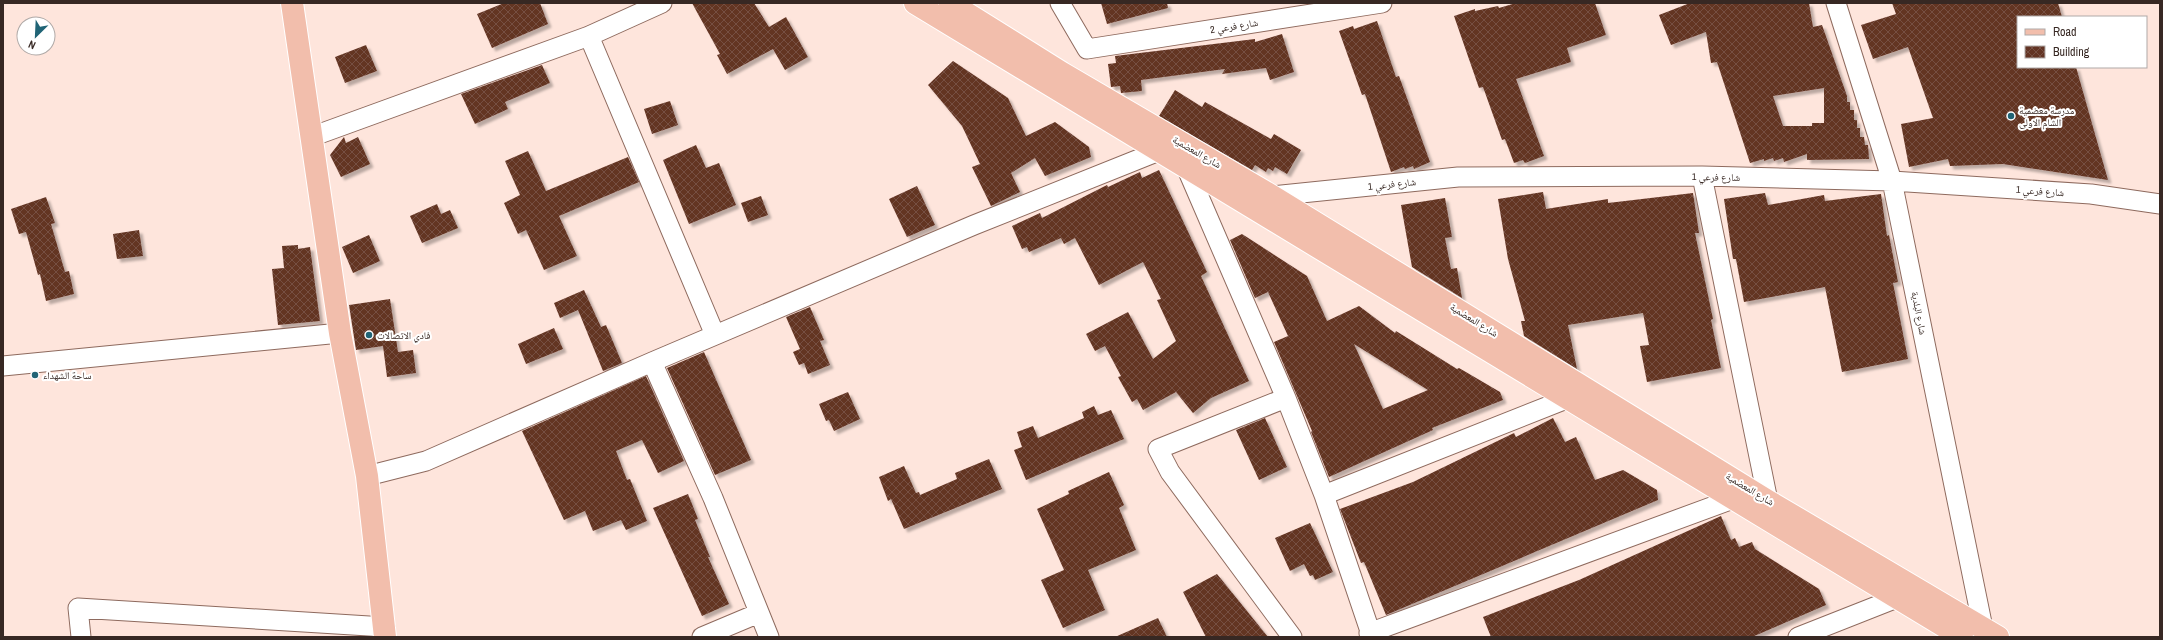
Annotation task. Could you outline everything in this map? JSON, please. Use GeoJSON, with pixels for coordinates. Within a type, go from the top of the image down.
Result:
{"type":"FeatureCollection","features":[{"type":"Feature","properties":{"kind":"main road"},"geometry":{"type":"LineString","coordinates":[[292,3],[340,333],[367,476],[385,632]]}},
{"type":"Feature","properties":{"kind":"main road","name":"شارع المعضمية"},"geometry":{"type":"LineString","coordinates":[[916,3],[1187,169],[1569,398],[1962,637]]}},
{"type":"Feature","properties":{"kind":"main road","name":"شارع المعضمية"},"geometry":{"type":"LineString","coordinates":[[950,3],[1062,73],[1272,196],[1768,501],[1990,632]]}},
{"type":"Feature","properties":{"kind":"street"},"geometry":{"type":"LineString","coordinates":[[311,137],[589,36],[662,3]]}},
{"type":"Feature","properties":{"kind":"street","name":"شارع فرعي 2"},"geometry":{"type":"LineString","coordinates":[[1060,3],[1087,49],[1382,3]]}},
{"type":"Feature","properties":{"kind":"street","name":"شارع البلدية"},"geometry":{"type":"LineString","coordinates":[[1836,3],[1892,180],[1990,632]]}},
{"type":"Feature","properties":{"kind":"street"},"geometry":{"type":"LineString","coordinates":[[589,36],[715,336]]}},
{"type":"Feature","properties":{"kind":"street"},"geometry":{"type":"LineString","coordinates":[[367,476],[426,461],[652,362],[974,225],[1159,151]]}},
{"type":"Feature","properties":{"kind":"street"},"geometry":{"type":"LineString","coordinates":[[1187,169],[1286,398],[1324,494],[1370,635],[1733,498]]}},
{"type":"Feature","properties":{"kind":"street"},"geometry":{"type":"LineString","coordinates":[[1702,176],[1768,501]]}},
{"type":"Feature","properties":{"kind":"street","name":"شارع فرعي 1"},"geometry":{"type":"LineString","coordinates":[[1272,196],[1458,178],[1702,176],[1892,180],[2091,194],[2160,204]]}},
{"type":"Feature","properties":{"kind":"street"},"geometry":{"type":"LineString","coordinates":[[3,366],[340,333]]}},
{"type":"Feature","properties":{"kind":"street"},"geometry":{"type":"LineString","coordinates":[[652,362],[713,498],[769,637]]}},
{"type":"Feature","properties":{"kind":"street"},"geometry":{"type":"LineString","coordinates":[[1286,398],[1158,449],[1170,472],[1292,637]]}},
{"type":"Feature","properties":{"kind":"street"},"geometry":{"type":"LineString","coordinates":[[1324,494],[1569,398]]}},
{"type":"Feature","properties":{"kind":"street"},"geometry":{"type":"LineString","coordinates":[[1798,637],[1897,598]]}},
{"type":"Feature","properties":{"kind":"street"},"geometry":{"type":"LineString","coordinates":[[81,637],[78,608],[385,632]]}},
{"type":"Feature","properties":{"kind":"street"},"geometry":{"type":"LineString","coordinates":[[702,637],[760,613]]}},
{"type":"Feature","properties":{"kind":"building"},"geometry":{"type":"Polygon","coordinates":[[[504,3],[540,3],[548,24],[492,48],[477,14],[504,3]]]}},
{"type":"Feature","properties":{"kind":"building"},"geometry":{"type":"Polygon","coordinates":[[[692,3],[754,3],[769,27],[786,17],[808,57],[785,70],[773,49],[727,74],[717,55],[720,54],[692,3]]]}},
{"type":"Feature","properties":{"kind":"building"},"geometry":{"type":"Polygon","coordinates":[[[1101,3],[1167,3],[1168,8],[1107,24],[1101,3]]]}},
{"type":"Feature","properties":{"kind":"building"},"geometry":{"type":"Polygon","coordinates":[[[1516,3],[1595,3],[1606,35],[1567,48],[1571,62],[1516,79],[1544,156],[1525,163],[1523,160],[1514,163],[1505,139],[1502,140],[1483,87],[1479,88],[1454,16],[1475,9],[1475,11],[1498,6],[1499,8],[1516,3]]]}},
{"type":"Feature","properties":{"kind":"building"},"geometry":{"type":"Polygon","coordinates":[[[1690,3],[1809,3],[1813,27],[1822,25],[1847,96],[1847,102],[1850,102],[1850,110],[1854,110],[1854,120],[1857,120],[1857,128],[1860,128],[1860,137],[1864,137],[1865,145],[1868,145],[1869,159],[1807,160],[1807,154],[1784,162],[1783,158],[1774,161],[1773,158],[1750,163],[1717,62],[1711,63],[1706,32],[1671,45],[1659,15],[1690,3]],[[1824,88],[1773,96],[1783,126],[1812,126],[1812,123],[1824,123],[1824,88]]]}},
{"type":"Feature","properties":{"kind":"building","name":"مدرسة معضمية الشام الاولى"},"geometry":{"type":"Polygon","coordinates":[[[1892,3],[2058,3],[2062,16],[2017,16],[2017,68],[2076,68],[2108,180],[2003,164],[1950,166],[1948,159],[1909,167],[1901,124],[1933,118],[1908,47],[1873,59],[1861,25],[1896,14],[1892,3]]]}},
{"type":"Feature","properties":{"kind":"building"},"geometry":{"type":"Polygon","coordinates":[[[1377,21],[1396,77],[1399,76],[1430,162],[1414,169],[1413,166],[1405,169],[1404,167],[1391,172],[1365,94],[1362,95],[1339,31],[1353,26],[1354,29],[1377,21]]]}},
{"type":"Feature","properties":{"kind":"building"},"geometry":{"type":"Polygon","coordinates":[[[1282,34],[1294,72],[1270,80],[1266,68],[1222,74],[1225,69],[1141,80],[1142,91],[1121,93],[1120,86],[1111,87],[1108,64],[1116,63],[1115,56],[1255,39],[1255,42],[1282,34]]]}},
{"type":"Feature","properties":{"kind":"building"},"geometry":{"type":"Polygon","coordinates":[[[366,45],[377,71],[345,83],[335,57],[366,45]]]}},
{"type":"Feature","properties":{"kind":"building"},"geometry":{"type":"Polygon","coordinates":[[[953,61],[1008,98],[1026,136],[1055,122],[1089,147],[1091,157],[1045,176],[1035,158],[1011,173],[1020,192],[991,206],[972,167],[980,164],[962,126],[928,85],[953,61]]]}},
{"type":"Feature","properties":{"kind":"building"},"geometry":{"type":"Polygon","coordinates":[[[542,65],[550,83],[505,102],[508,109],[475,124],[461,94],[542,65]]]}},
{"type":"Feature","properties":{"kind":"building"},"geometry":{"type":"Polygon","coordinates":[[[1175,90],[1202,107],[1205,102],[1271,139],[1274,134],[1301,150],[1287,174],[1275,167],[1273,171],[1268,168],[1266,172],[1255,165],[1252,170],[1159,116],[1175,90]]]}},
{"type":"Feature","properties":{"kind":"building"},"geometry":{"type":"Polygon","coordinates":[[[670,101],[678,125],[652,134],[644,109],[670,101]]]}},
{"type":"Feature","properties":{"kind":"building"},"geometry":{"type":"Polygon","coordinates":[[[344,137],[346,143],[358,137],[370,164],[341,177],[330,155],[344,137]]]}},
{"type":"Feature","properties":{"kind":"building"},"geometry":{"type":"Polygon","coordinates":[[[696,145],[706,168],[719,163],[736,205],[689,224],[663,160],[696,145]]]}},
{"type":"Feature","properties":{"kind":"building"},"geometry":{"type":"Polygon","coordinates":[[[528,151],[546,191],[628,157],[639,182],[559,216],[577,256],[544,270],[526,230],[518,234],[504,203],[520,195],[505,161],[528,151]]]}},
{"type":"Feature","properties":{"kind":"building"},"geometry":{"type":"Polygon","coordinates":[[[1159,170],[1207,272],[1201,276],[1249,381],[1211,398],[1193,413],[1176,392],[1143,410],[1137,399],[1132,402],[1118,377],[1121,376],[1105,346],[1095,351],[1086,334],[1128,312],[1153,359],[1176,341],[1157,300],[1161,299],[1143,262],[1099,285],[1075,238],[1064,244],[1061,238],[1029,252],[1027,247],[1022,249],[1012,226],[1040,213],[1042,218],[1107,185],[1108,187],[1140,172],[1142,178],[1159,170]]]}},
{"type":"Feature","properties":{"kind":"building"},"geometry":{"type":"Polygon","coordinates":[[[917,186],[935,225],[907,237],[889,199],[917,186]]]}},
{"type":"Feature","properties":{"kind":"building"},"geometry":{"type":"Polygon","coordinates":[[[1543,192],[1546,209],[1608,199],[1608,203],[1693,193],[1699,233],[1695,233],[1713,319],[1711,320],[1721,368],[1647,382],[1640,346],[1649,345],[1643,313],[1568,325],[1577,369],[1524,336],[1521,321],[1525,321],[1508,259],[1498,199],[1543,192]]]}},
{"type":"Feature","properties":{"kind":"building"},"geometry":{"type":"Polygon","coordinates":[[[1765,193],[1768,205],[1824,195],[1825,201],[1881,194],[1887,236],[1889,235],[1898,282],[1893,283],[1908,359],[1842,372],[1825,287],[1744,302],[1736,259],[1733,259],[1724,199],[1765,193]]]}},
{"type":"Feature","properties":{"kind":"building"},"geometry":{"type":"Polygon","coordinates":[[[761,196],[768,215],[748,222],[741,203],[761,196]]]}},
{"type":"Feature","properties":{"kind":"building"},"geometry":{"type":"Polygon","coordinates":[[[46,197],[55,223],[51,224],[65,272],[69,271],[74,294],[46,301],[40,274],[38,275],[26,232],[19,234],[11,209],[46,197]]]}},
{"type":"Feature","properties":{"kind":"building"},"geometry":{"type":"Polygon","coordinates":[[[1445,198],[1452,237],[1445,238],[1451,269],[1457,268],[1462,298],[1412,267],[1401,205],[1445,198]]]}},
{"type":"Feature","properties":{"kind":"building"},"geometry":{"type":"Polygon","coordinates":[[[437,204],[441,214],[450,210],[458,228],[422,243],[410,216],[437,204]]]}},
{"type":"Feature","properties":{"kind":"building"},"geometry":{"type":"Polygon","coordinates":[[[139,230],[143,256],[117,259],[113,234],[139,230]]]}},
{"type":"Feature","properties":{"kind":"building"},"geometry":{"type":"Polygon","coordinates":[[[1242,234],[1307,276],[1327,321],[1359,306],[1395,333],[1396,331],[1457,369],[1459,368],[1500,392],[1503,400],[1432,428],[1433,430],[1329,477],[1311,432],[1312,431],[1274,342],[1288,336],[1268,292],[1255,298],[1230,240],[1242,234]],[[1354,344],[1383,409],[1428,390],[1354,344]]]}},
{"type":"Feature","properties":{"kind":"building"},"geometry":{"type":"Polygon","coordinates":[[[369,235],[380,261],[353,273],[342,247],[369,235]]]}},
{"type":"Feature","properties":{"kind":"building"},"geometry":{"type":"Polygon","coordinates":[[[298,245],[298,249],[310,247],[320,321],[278,325],[272,269],[284,268],[282,246],[298,245]]]}},
{"type":"Feature","properties":{"kind":"building"},"geometry":{"type":"Polygon","coordinates":[[[584,290],[601,327],[606,325],[622,363],[603,371],[578,310],[560,318],[554,303],[584,290]]]}},
{"type":"Feature","properties":{"kind":"building"},"geometry":{"type":"Polygon","coordinates":[[[390,299],[398,352],[413,350],[416,373],[387,377],[383,346],[356,350],[349,305],[390,299]]]}},
{"type":"Feature","properties":{"kind":"building"},"geometry":{"type":"Polygon","coordinates":[[[810,307],[824,340],[820,341],[830,365],[808,374],[804,363],[799,365],[793,352],[800,349],[786,317],[810,307]]]}},
{"type":"Feature","properties":{"kind":"building"},"geometry":{"type":"Polygon","coordinates":[[[554,328],[563,349],[526,364],[518,344],[554,328]]]}},
{"type":"Feature","properties":{"kind":"building"},"geometry":{"type":"Polygon","coordinates":[[[704,352],[751,460],[715,475],[667,368],[704,352]]]}},
{"type":"Feature","properties":{"kind":"building"},"geometry":{"type":"Polygon","coordinates":[[[646,376],[684,461],[658,473],[642,440],[616,451],[627,480],[630,479],[647,521],[626,530],[621,520],[593,531],[585,511],[564,520],[522,431],[646,376]]]}},
{"type":"Feature","properties":{"kind":"building"},"geometry":{"type":"Polygon","coordinates":[[[848,392],[860,419],[834,431],[829,420],[826,421],[819,404],[848,392]]]}},
{"type":"Feature","properties":{"kind":"building"},"geometry":{"type":"Polygon","coordinates":[[[1094,406],[1098,415],[1111,410],[1124,439],[1026,480],[1014,450],[1022,447],[1017,432],[1033,426],[1038,438],[1084,418],[1082,412],[1094,406]]]}},
{"type":"Feature","properties":{"kind":"building"},"geometry":{"type":"Polygon","coordinates":[[[1265,418],[1287,467],[1259,480],[1236,430],[1265,418]]]}},
{"type":"Feature","properties":{"kind":"building"},"geometry":{"type":"Polygon","coordinates":[[[1553,418],[1565,442],[1576,437],[1595,480],[1623,470],[1657,490],[1658,500],[1386,615],[1364,562],[1361,563],[1340,509],[1413,482],[1514,433],[1516,437],[1553,418]]]}},
{"type":"Feature","properties":{"kind":"building"},"geometry":{"type":"Polygon","coordinates":[[[989,459],[1002,489],[904,529],[891,499],[888,501],[879,477],[904,466],[916,493],[919,492],[920,495],[957,479],[955,473],[989,459]]]}},
{"type":"Feature","properties":{"kind":"building"},"geometry":{"type":"Polygon","coordinates":[[[1109,472],[1124,505],[1119,508],[1136,550],[1088,570],[1105,610],[1063,628],[1041,580],[1064,570],[1037,509],[1069,494],[1068,491],[1109,472]]]}},
{"type":"Feature","properties":{"kind":"building"},"geometry":{"type":"Polygon","coordinates":[[[688,494],[698,519],[695,520],[710,557],[708,557],[729,604],[702,616],[653,508],[688,494]]]}},
{"type":"Feature","properties":{"kind":"building"},"geometry":{"type":"Polygon","coordinates":[[[1721,516],[1731,540],[1735,538],[1739,547],[1752,542],[1755,549],[1819,589],[1826,605],[1752,637],[1491,637],[1483,617],[1579,580],[1721,516]]]}},
{"type":"Feature","properties":{"kind":"building"},"geometry":{"type":"Polygon","coordinates":[[[1310,523],[1333,572],[1315,580],[1313,575],[1310,576],[1304,564],[1290,571],[1275,538],[1310,523]]]}},
{"type":"Feature","properties":{"kind":"building"},"geometry":{"type":"Polygon","coordinates":[[[1217,574],[1268,637],[1206,637],[1183,592],[1217,574]]]}},
{"type":"Feature","properties":{"kind":"building"},"geometry":{"type":"Polygon","coordinates":[[[1158,618],[1167,637],[1115,637],[1158,618]]]}},
{"type":"Feature","properties":{"kind":"place","name":"مدرسة معضمية الشام الاولى"},"geometry":{"type":"Point","coordinates":[2011,116]}},
{"type":"Feature","properties":{"kind":"place","name":"فادي الاتصالات"},"geometry":{"type":"Point","coordinates":[369,335]}},
{"type":"Feature","properties":{"kind":"place","name":"ساحة الشهداء"},"geometry":{"type":"Point","coordinates":[35,375]}}]}
